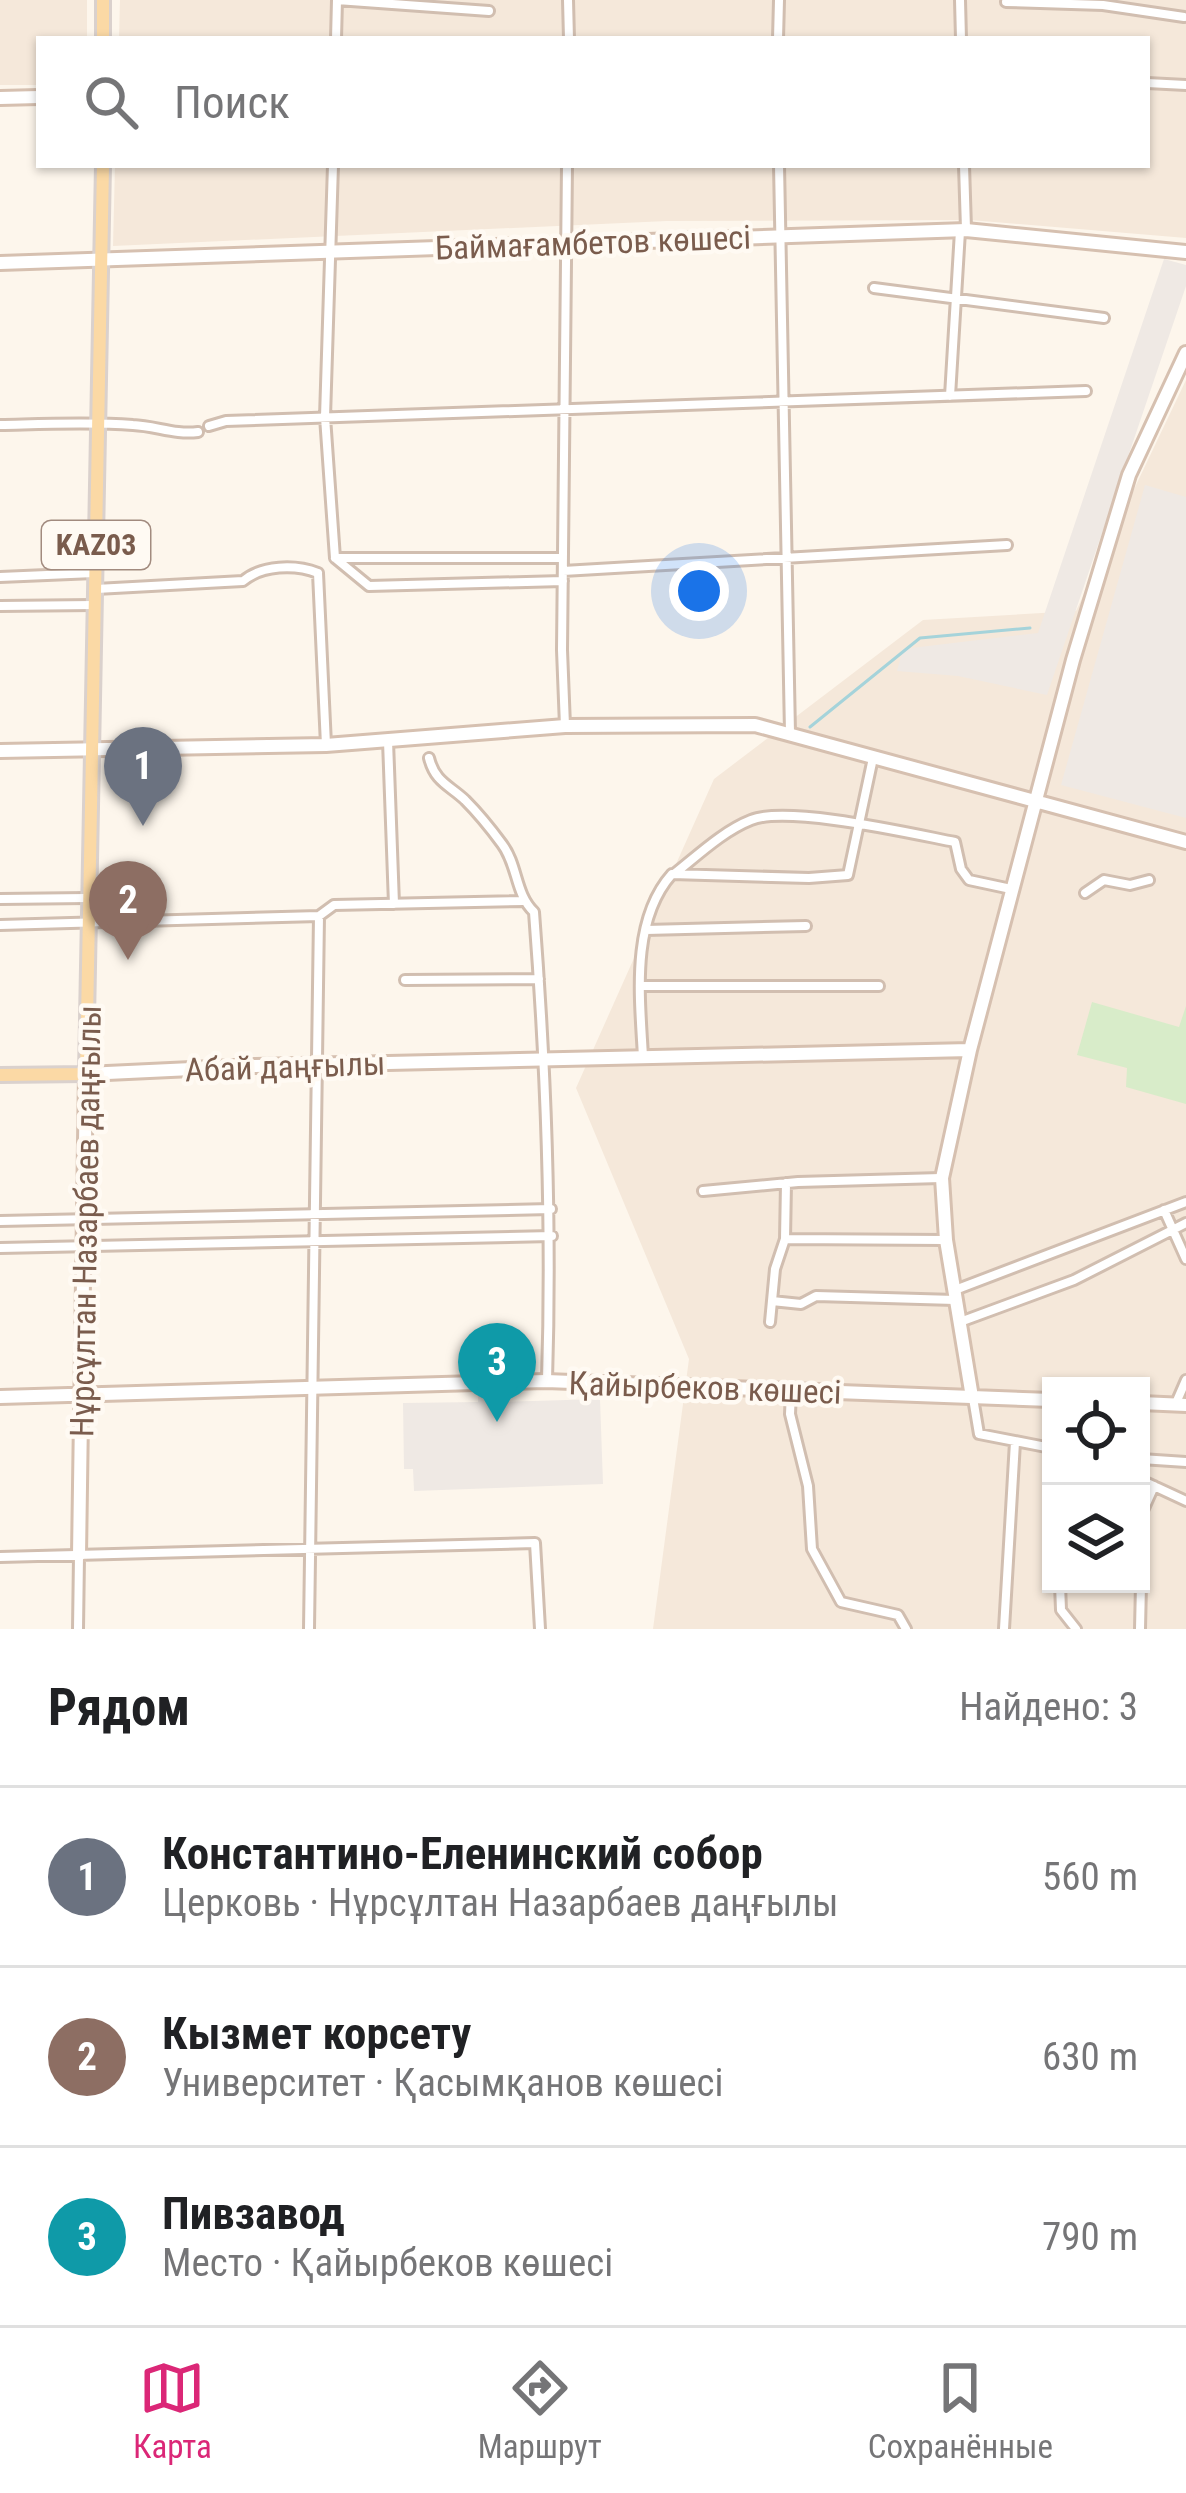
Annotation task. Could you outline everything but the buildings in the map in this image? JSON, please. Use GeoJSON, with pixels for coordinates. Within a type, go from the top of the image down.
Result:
{"type":"FeatureCollection","features":[{"type":"Feature","properties":{"kind":"main road"},"geometry":{"type":"LineString","coordinates":[[103,0],[103,36]]}},
{"type":"Feature","properties":{"kind":"main road","name":"Нұрсұлтан Назарбаев даңғылы"},"geometry":{"type":"LineString","coordinates":[[86,1074],[103,168]]}},
{"type":"Feature","properties":{"kind":"main road","name":"Абай даңғылы"},"geometry":{"type":"LineString","coordinates":[[0,1075],[86,1074]]}},
{"type":"Feature","properties":{"kind":"street"},"geometry":{"type":"LineString","coordinates":[[336,36],[337,0],[489,11]]}},
{"type":"Feature","properties":{"kind":"street"},"geometry":{"type":"LineString","coordinates":[[568,0],[568,36]]}},
{"type":"Feature","properties":{"kind":"street"},"geometry":{"type":"LineString","coordinates":[[778,36],[779,0]]}},
{"type":"Feature","properties":{"kind":"street"},"geometry":{"type":"LineString","coordinates":[[961,0],[962,36]]}},
{"type":"Feature","properties":{"kind":"street"},"geometry":{"type":"LineString","coordinates":[[1006,2],[1103,3],[1184,17]]}},
{"type":"Feature","properties":{"kind":"street"},"geometry":{"type":"LineString","coordinates":[[1150,83],[1186,85]]}},
{"type":"Feature","properties":{"kind":"street"},"geometry":{"type":"LineString","coordinates":[[0,98],[36,97]]}},
{"type":"Feature","properties":{"kind":"street"},"geometry":{"type":"LineString","coordinates":[[326,745],[325,417],[333,168]]}},
{"type":"Feature","properties":{"kind":"street"},"geometry":{"type":"LineString","coordinates":[[565,726],[567,168]]}},
{"type":"Feature","properties":{"kind":"street"},"geometry":{"type":"LineString","coordinates":[[779,168],[790,735]]}},
{"type":"Feature","properties":{"kind":"street"},"geometry":{"type":"LineString","coordinates":[[950,396],[964,168]]}},
{"type":"Feature","properties":{"kind":"street","name":"Баймағамбетов көшесі"},"geometry":{"type":"LineString","coordinates":[[0,263],[963,230],[1032,233],[1186,252]]}},
{"type":"Feature","properties":{"kind":"street"},"geometry":{"type":"LineString","coordinates":[[874,288],[1104,318]]}},
{"type":"Feature","properties":{"kind":"street"},"geometry":{"type":"LineString","coordinates":[[1042,1447],[979,1434],[946,1240],[942,1178],[1035,802],[1129,475],[1186,353]]}},
{"type":"Feature","properties":{"kind":"street"},"geometry":{"type":"LineString","coordinates":[[209,426],[226,421],[325,417],[1086,391]]}},
{"type":"Feature","properties":{"kind":"street"},"geometry":{"type":"LineString","coordinates":[[0,425],[99,422],[162,426],[178,435],[198,432]]}},
{"type":"Feature","properties":{"kind":"street"},"geometry":{"type":"LineString","coordinates":[[327,565],[369,586],[1007,545]]}},
{"type":"Feature","properties":{"kind":"street"},"geometry":{"type":"LineString","coordinates":[[96,590],[243,581],[256,570],[327,565],[563,558]]}},
{"type":"Feature","properties":{"kind":"street"},"geometry":{"type":"LineString","coordinates":[[0,577],[96,573]]}},
{"type":"Feature","properties":{"kind":"street"},"geometry":{"type":"LineString","coordinates":[[0,606],[95,605]]}},
{"type":"Feature","properties":{"kind":"street"},"geometry":{"type":"LineString","coordinates":[[0,751],[326,745],[565,726],[755,725],[1186,842]]}},
{"type":"Feature","properties":{"kind":"street"},"geometry":{"type":"LineString","coordinates":[[388,740],[394,904]]}},
{"type":"Feature","properties":{"kind":"street"},"geometry":{"type":"LineString","coordinates":[[429,758],[437,780],[463,798],[505,848],[523,901],[534,912],[546,1060],[552,1236],[547,1381]]}},
{"type":"Feature","properties":{"kind":"street"},"geometry":{"type":"LineString","coordinates":[[672,874],[843,878],[850,871],[873,758]]}},
{"type":"Feature","properties":{"kind":"street"},"geometry":{"type":"LineString","coordinates":[[643,1058],[640,986],[656,892],[672,874],[752,819],[775,816],[861,823],[955,842],[968,880],[1013,889]]}},
{"type":"Feature","properties":{"kind":"street"},"geometry":{"type":"LineString","coordinates":[[1085,893],[1104,880],[1130,885],[1149,880]]}},
{"type":"Feature","properties":{"kind":"street"},"geometry":{"type":"LineString","coordinates":[[0,899],[90,898]]}},
{"type":"Feature","properties":{"kind":"street"},"geometry":{"type":"LineString","coordinates":[[0,925],[319,916],[334,905],[523,901]]}},
{"type":"Feature","properties":{"kind":"street"},"geometry":{"type":"LineString","coordinates":[[309,1629],[319,916]]}},
{"type":"Feature","properties":{"kind":"street"},"geometry":{"type":"LineString","coordinates":[[646,930],[806,926]]}},
{"type":"Feature","properties":{"kind":"street"},"geometry":{"type":"LineString","coordinates":[[405,980],[539,979]]}},
{"type":"Feature","properties":{"kind":"street"},"geometry":{"type":"LineString","coordinates":[[640,986],[878,986]]}},
{"type":"Feature","properties":{"kind":"street","name":"Абай даңғылы"},"geometry":{"type":"LineString","coordinates":[[86,1074],[970,1050]]}},
{"type":"Feature","properties":{"kind":"street","name":"Нұрсұлтан Назарбаев даңғылы"},"geometry":{"type":"LineString","coordinates":[[78,1629],[86,1074]]}},
{"type":"Feature","properties":{"kind":"street"},"geometry":{"type":"LineString","coordinates":[[703,1191],[942,1178]]}},
{"type":"Feature","properties":{"kind":"street"},"geometry":{"type":"LineString","coordinates":[[770,1322],[775,1269],[785,1239],[786,1183]]}},
{"type":"Feature","properties":{"kind":"street"},"geometry":{"type":"LineString","coordinates":[[772,1301],[801,1304],[816,1296],[956,1295],[1186,1202]]}},
{"type":"Feature","properties":{"kind":"street"},"geometry":{"type":"LineString","coordinates":[[0,1221],[551,1209]]}},
{"type":"Feature","properties":{"kind":"street"},"geometry":{"type":"LineString","coordinates":[[1164,1210],[1186,1259]]}},
{"type":"Feature","properties":{"kind":"street"},"geometry":{"type":"LineString","coordinates":[[960,1322],[1074,1280],[1186,1223]]}},
{"type":"Feature","properties":{"kind":"street"},"geometry":{"type":"LineString","coordinates":[[0,1249],[552,1236]]}},
{"type":"Feature","properties":{"kind":"street"},"geometry":{"type":"LineString","coordinates":[[785,1239],[946,1240]]}},
{"type":"Feature","properties":{"kind":"street"},"geometry":{"type":"LineString","coordinates":[[1150,1403],[1180,1405],[1186,1380]]}},
{"type":"Feature","properties":{"kind":"street","name":"Қайырбеков көшесі"},"geometry":{"type":"LineString","coordinates":[[0,1396],[547,1381],[1042,1400]]}},
{"type":"Feature","properties":{"kind":"street"},"geometry":{"type":"LineString","coordinates":[[791,1390],[790,1414],[808,1486],[812,1549],[841,1601],[898,1615],[906,1629]]}},
{"type":"Feature","properties":{"kind":"street"},"geometry":{"type":"LineString","coordinates":[[1004,1629],[1015,1442]]}},
{"type":"Feature","properties":{"kind":"street"},"geometry":{"type":"LineString","coordinates":[[1150,1460],[1186,1462]]}},
{"type":"Feature","properties":{"kind":"street"},"geometry":{"type":"LineString","coordinates":[[1150,1484],[1186,1502]]}},
{"type":"Feature","properties":{"kind":"street"},"geometry":{"type":"LineString","coordinates":[[1150,1495],[1154,1486]]}},
{"type":"Feature","properties":{"kind":"street"},"geometry":{"type":"LineString","coordinates":[[0,1558],[535,1543],[540,1629]]}},
{"type":"Feature","properties":{"kind":"street"},"geometry":{"type":"LineString","coordinates":[[1060,1593],[1061,1610],[1076,1629]]}},
{"type":"Feature","properties":{"kind":"street"},"geometry":{"type":"LineString","coordinates":[[1141,1593],[1141,1629]]}},
{"type":"Feature","properties":{"kind":"shaded area"},"geometry":{"type":"Polygon","coordinates":[[[0,0],[87,0],[87,36],[36,36],[36,85],[0,85],[0,0]]]}},
{"type":"Feature","properties":{"kind":"shaded area"},"geometry":{"type":"Polygon","coordinates":[[[120,0],[1186,0],[1186,238],[970,220],[667,221],[113,246],[115,168],[1150,168],[1150,36],[119,36],[120,0]]]}},
{"type":"Feature","properties":{"kind":"shaded area"},"geometry":{"type":"Polygon","coordinates":[[[1164,259],[1186,265],[1186,286],[1047,695],[958,676],[897,671],[903,649],[1038,633],[1164,259]]]}},
{"type":"Feature","properties":{"kind":"shaded area"},"geometry":{"type":"Polygon","coordinates":[[[1186,380],[1186,1629],[653,1629],[689,1359],[576,1088],[714,779],[923,620],[1076,611],[1186,380]]]}},
{"type":"Feature","properties":{"kind":"shaded area"},"geometry":{"type":"Polygon","coordinates":[[[1145,485],[1186,497],[1186,818],[1061,785],[1145,485]]]}},
{"type":"Feature","properties":{"kind":"shaded area"},"geometry":{"type":"Polygon","coordinates":[[[478,1395],[499,1395],[500,1402],[600,1399],[603,1484],[414,1491],[413,1469],[404,1469],[403,1403],[478,1402],[478,1395]]]}},
{"type":"Feature","properties":{"kind":"green space"},"geometry":{"type":"Polygon","coordinates":[[[1092,1002],[1179,1027],[1186,1006],[1186,1104],[1126,1087],[1127,1068],[1077,1055],[1092,1002]]]}},
{"type":"Feature","properties":{"kind":"waterway"},"geometry":{"type":"LineString","coordinates":[[810,727],[920,638],[1030,628]]}},
{"type":"Feature","properties":{"kind":"place","name":"Константино-Еленинский собор"},"geometry":{"type":"Point","coordinates":[143,826]}},
{"type":"Feature","properties":{"kind":"place","name":"Кызмет корсету"},"geometry":{"type":"Point","coordinates":[128,960]}},
{"type":"Feature","properties":{"kind":"place","name":"Пивзавод"},"geometry":{"type":"Point","coordinates":[497,1422]}}]}
